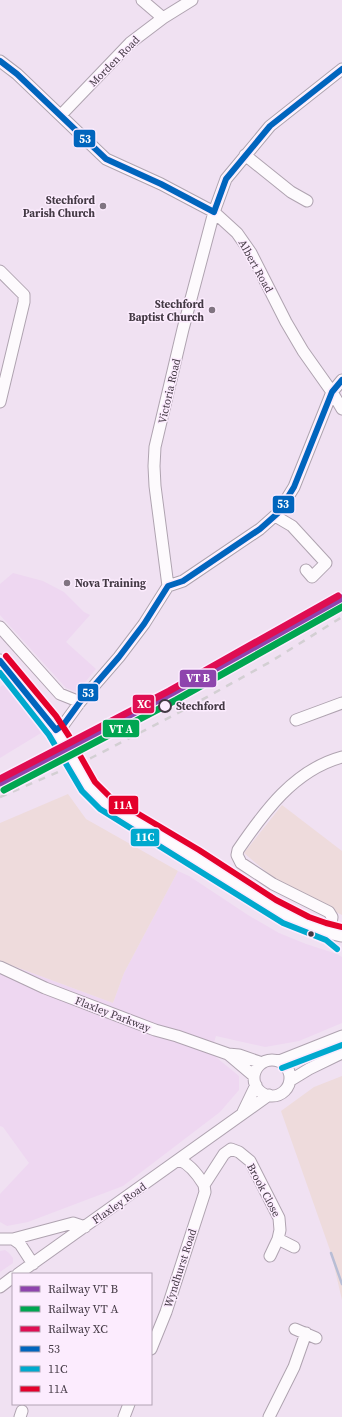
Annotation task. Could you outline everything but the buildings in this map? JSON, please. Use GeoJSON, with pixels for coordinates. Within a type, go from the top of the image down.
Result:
{"type":"FeatureCollection","features":[{"type":"Feature","properties":{"kind":"main road"},"geometry":{"type":"LineString","coordinates":[[2,668],[58,732],[84,780],[94,795],[105,804],[205,864],[287,916],[336,934],[342,943]]}},
{"type":"Feature","properties":{"kind":"street"},"geometry":{"type":"LineString","coordinates":[[142,0],[163,18]]}},
{"type":"Feature","properties":{"kind":"street","name":"Morden Road"},"geometry":{"type":"LineString","coordinates":[[61,115],[130,43],[163,18],[192,0]]}},
{"type":"Feature","properties":{"kind":"street","name":"Albert Road"},"geometry":{"type":"LineString","coordinates":[[0,61],[17,74],[106,159],[161,184],[214,212],[238,233],[251,253],[286,322],[303,351],[342,409]]}},
{"type":"Feature","properties":{"kind":"street","name":"Victoria Road"},"geometry":{"type":"LineString","coordinates":[[168,586],[155,486],[155,447],[183,329],[214,212],[226,179],[270,126],[342,69]]}},
{"type":"Feature","properties":{"kind":"street"},"geometry":{"type":"LineString","coordinates":[[245,155],[290,192],[307,201]]}},
{"type":"Feature","properties":{"kind":"street"},"geometry":{"type":"LineString","coordinates":[[0,271],[24,296],[24,302],[0,402]]}},
{"type":"Feature","properties":{"kind":"street"},"geometry":{"type":"LineString","coordinates":[[58,732],[80,702],[119,657],[144,624],[168,586],[183,581],[260,529],[278,513],[294,486],[332,392],[342,380]]}},
{"type":"Feature","properties":{"kind":"street"},"geometry":{"type":"LineString","coordinates":[[275,516],[292,526],[326,563],[312,577],[306,570]]}},
{"type":"Feature","properties":{"kind":"street"},"geometry":{"type":"LineString","coordinates":[[0,626],[60,694],[80,702]]}},
{"type":"Feature","properties":{"kind":"street"},"geometry":{"type":"LineString","coordinates":[[296,720],[342,703]]}},
{"type":"Feature","properties":{"kind":"street"},"geometry":{"type":"LineString","coordinates":[[336,934],[332,917],[329,912],[273,884],[247,867],[237,856],[238,850],[261,818],[276,800],[296,781],[315,769],[342,757]]}},
{"type":"Feature","properties":{"kind":"street","name":"Flaxley Parkway"},"geometry":{"type":"LineString","coordinates":[[0,968],[45,988],[155,1030],[228,1054],[239,1055],[262,1063]]}},
{"type":"Feature","properties":{"kind":"street"},"geometry":{"type":"LineString","coordinates":[[278,1061],[342,1036]]}},
{"type":"Feature","properties":{"kind":"street"},"geometry":{"type":"LineString","coordinates":[[291,1080],[287,1067],[278,1061],[272,1060],[262,1063],[256,1068],[255,1080],[261,1091],[269,1095],[277,1095],[284,1092],[291,1080],[309,1069],[342,1053]]}},
{"type":"Feature","properties":{"kind":"street","name":"Flaxley Parkway"},"geometry":{"type":"LineString","coordinates":[[228,1054],[255,1080]]}},
{"type":"Feature","properties":{"kind":"street","name":"Flaxley Road"},"geometry":{"type":"LineString","coordinates":[[242,1114],[255,1080]]}},
{"type":"Feature","properties":{"kind":"street","name":"Flaxley Road"},"geometry":{"type":"LineString","coordinates":[[19,1273],[269,1095]]}},
{"type":"Feature","properties":{"kind":"street","name":"Wyndhurst Road"},"geometry":{"type":"LineString","coordinates":[[152,1347],[166,1312],[205,1192],[204,1185],[224,1154],[231,1149]]}},
{"type":"Feature","properties":{"kind":"street","name":"Brook Close"},"geometry":{"type":"LineString","coordinates":[[231,1149],[239,1152],[250,1161],[280,1218],[278,1240],[270,1256]]}},
{"type":"Feature","properties":{"kind":"street"},"geometry":{"type":"LineString","coordinates":[[179,1160],[183,1161],[198,1175],[204,1185]]}},
{"type":"Feature","properties":{"kind":"street"},"geometry":{"type":"LineString","coordinates":[[4,1238],[73,1223],[85,1227]]}},
{"type":"Feature","properties":{"kind":"street"},"geometry":{"type":"LineString","coordinates":[[4,1238],[20,1244],[32,1264]]}},
{"type":"Feature","properties":{"kind":"street"},"geometry":{"type":"LineString","coordinates":[[278,1240],[294,1247]]}},
{"type":"Feature","properties":{"kind":"street"},"geometry":{"type":"LineString","coordinates":[[0,1287],[12,1278]]}},
{"type":"Feature","properties":{"kind":"street"},"geometry":{"type":"LineString","coordinates":[[269,1417],[311,1336],[294,1329]]}},
{"type":"Feature","properties":{"kind":"street"},"geometry":{"type":"LineString","coordinates":[[124,1417],[129,1405]]}},
{"type":"Feature","properties":{"kind":"shaded area"},"geometry":{"type":"Polygon","coordinates":[[[13,573],[43,581],[64,592],[84,612],[90,615],[66,642],[96,669],[77,692],[66,688],[0,615],[0,584],[13,573]]]}},
{"type":"Feature","properties":{"kind":"shaded area"},"geometry":{"type":"Polygon","coordinates":[[[7,682],[41,733],[0,758],[0,687],[7,682]]]}},
{"type":"Feature","properties":{"kind":"shaded area"},"geometry":{"type":"Polygon","coordinates":[[[68,794],[86,819],[178,871],[124,973],[113,1003],[0,961],[0,823],[68,794]]]}},
{"type":"Feature","properties":{"kind":"shaded area"},"geometry":{"type":"Polygon","coordinates":[[[282,805],[342,851],[342,915],[305,897],[270,875],[244,853],[282,805]]]}},
{"type":"Feature","properties":{"kind":"shaded area"},"geometry":{"type":"Polygon","coordinates":[[[178,871],[189,876],[248,915],[279,933],[342,957],[342,1023],[299,1041],[265,1047],[216,1036],[211,1053],[239,1076],[239,1090],[220,1112],[123,1186],[28,1222],[7,1226],[0,1222],[0,1194],[29,1163],[3,1127],[0,1126],[0,961],[113,1003],[124,973],[178,871]]]}},
{"type":"Feature","properties":{"kind":"shaded area"},"geometry":{"type":"Polygon","coordinates":[[[342,1076],[342,1300],[331,1253],[281,1111],[314,1087],[342,1076]]]}},
{"type":"Feature","properties":{"kind":"shaded area"},"geometry":{"type":"Polygon","coordinates":[[[5,1250],[13,1258],[13,1263],[0,1272],[0,1251],[5,1250]]]}},
{"type":"Feature","properties":{"kind":"waterway"},"geometry":{"type":"LineString","coordinates":[[331,1253],[342,1284]]}},
{"type":"Feature","properties":{"kind":"railway"},"geometry":{"type":"LineString","coordinates":[[260,645],[342,603]]}},
{"type":"Feature","properties":{"kind":"railway"},"geometry":{"type":"LineString","coordinates":[[0,797],[91,758],[180,712],[270,662],[342,617]]}},
{"type":"Feature","properties":{"kind":"transit line","name":"53"},"geometry":{"type":"LineString","coordinates":[[0,61],[17,74],[106,159],[161,184],[214,212],[226,179],[270,126],[342,69]]}},
{"type":"Feature","properties":{"kind":"transit line","name":"53"},"geometry":{"type":"LineString","coordinates":[[0,661],[56,730],[64,724],[80,702],[119,657],[144,624],[168,586],[183,581],[260,529],[278,513],[294,487],[332,392],[342,380]]}},
{"type":"Feature","properties":{"kind":"transit line"},"geometry":{"type":"LineString","coordinates":[[0,783],[172,693],[342,598]]}},
{"type":"Feature","properties":{"kind":"transit line"},"geometry":{"type":"LineString","coordinates":[[4,790],[176,700],[342,607]]}},
{"type":"Feature","properties":{"kind":"transit line","name":"11A"},"geometry":{"type":"LineString","coordinates":[[6,656],[56,716],[95,782],[110,797],[199,850],[276,900],[309,917],[342,927]]}},
{"type":"Feature","properties":{"kind":"transit line","name":"11C"},"geometry":{"type":"LineString","coordinates":[[0,673],[49,735],[82,791],[100,809],[283,923],[326,940],[337,949]]}},
{"type":"Feature","properties":{"kind":"transit line","name":"11C"},"geometry":{"type":"LineString","coordinates":[[282,1068],[342,1045]]}},
{"type":"Feature","properties":{"kind":"rail line","name":"XC"},"geometry":{"type":"LineString","coordinates":[[0,779],[169,691],[338,596]]}},
{"type":"Feature","properties":{"kind":"place","name":"Stechford Parish Church"},"geometry":{"type":"Point","coordinates":[103,206]}},
{"type":"Feature","properties":{"kind":"place","name":"Stechford Baptist Church"},"geometry":{"type":"Point","coordinates":[212,310]}},
{"type":"Feature","properties":{"kind":"place","name":"Nova Training"},"geometry":{"type":"Point","coordinates":[67,583]}},
{"type":"Feature","properties":{"kind":"place","name":"Stechford"},"geometry":{"type":"Point","coordinates":[165,706]}}]}
